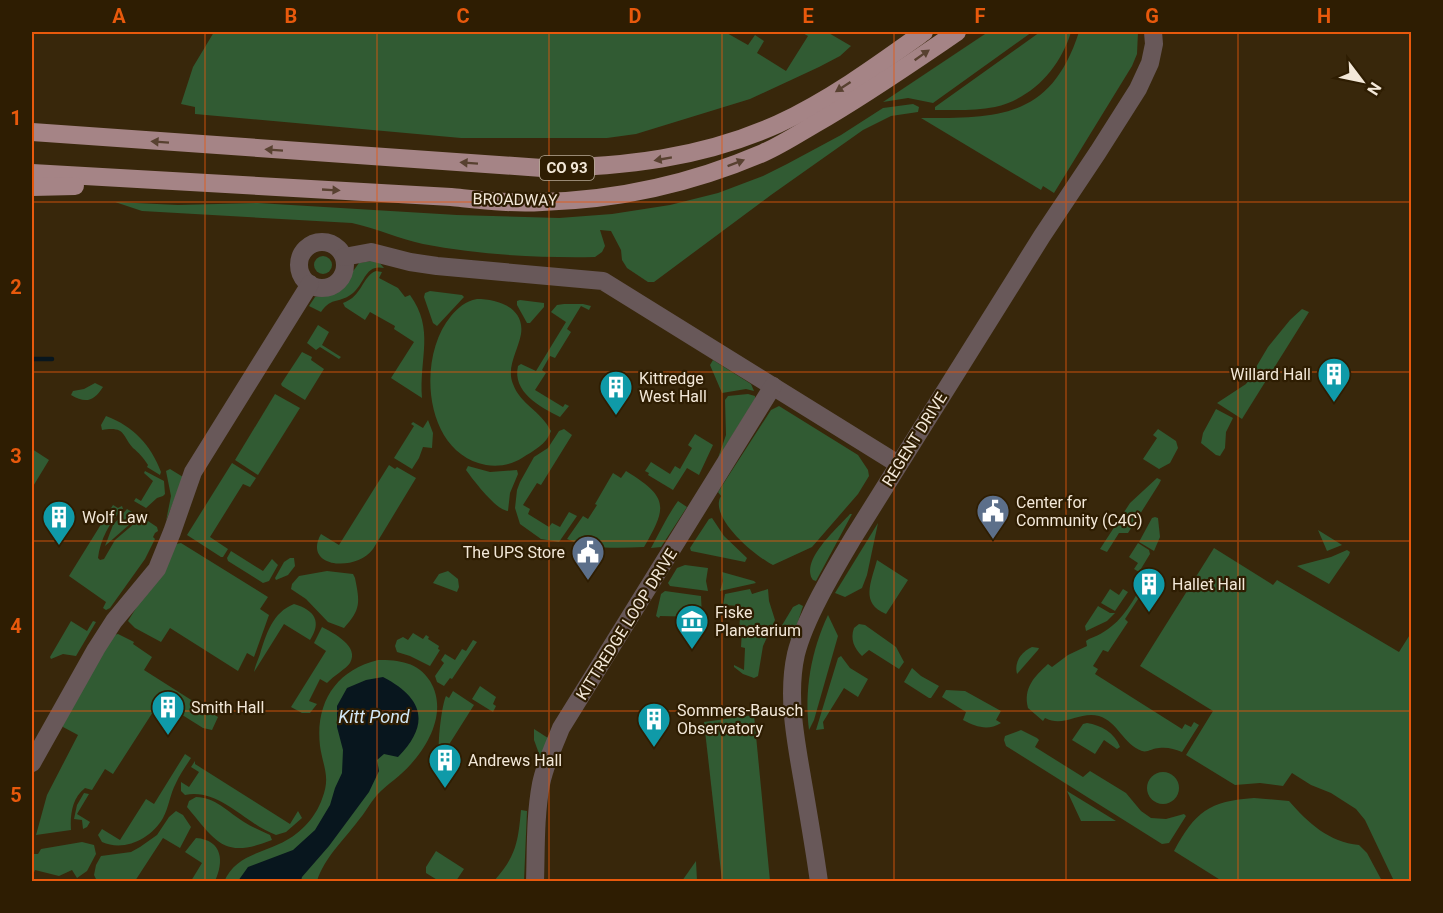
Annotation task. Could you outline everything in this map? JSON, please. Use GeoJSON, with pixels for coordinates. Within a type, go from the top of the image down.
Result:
{"type":"FeatureCollection","features":[{"type":"Feature","properties":{"kind":"main road","name":"BROADWAY"},"geometry":{"type":"LineString","coordinates":[[32,132],[542,168],[595,168],[630,165],[682,155],[722,144],[778,124],[821,101],[924,32]]}},
{"type":"Feature","properties":{"kind":"main road","name":"BROADWAY"},"geometry":{"type":"LineString","coordinates":[[32,173],[533,202],[614,196],[668,186],[765,152],[889,78],[957,32]]}},
{"type":"Feature","properties":{"kind":"main road"},"geometry":{"type":"LineString","coordinates":[[32,187],[210,183]]}},
{"type":"Feature","properties":{"kind":"street","name":"REGENT DRIVE"},"geometry":{"type":"LineString","coordinates":[[819,882],[793,726],[793,679],[797,652],[809,621],[833,572],[898,464],[1138,88],[1150,63],[1154,44],[1153,32]]}},
{"type":"Feature","properties":{"kind":"street"},"geometry":{"type":"LineString","coordinates":[[326,242],[337,248],[344,257],[344,271],[336,282],[324,287],[310,284],[302,276],[299,265],[307,247],[315,243],[326,242]]}},
{"type":"Feature","properties":{"kind":"street"},"geometry":{"type":"LineString","coordinates":[[344,257],[371,252],[437,266],[603,281],[898,464]]}},
{"type":"Feature","properties":{"kind":"street"},"geometry":{"type":"LineString","coordinates":[[32,763],[102,639],[157,569],[193,472],[310,284]]}},
{"type":"Feature","properties":{"kind":"street","name":"KITTREDGE LOOP DRIVE"},"geometry":{"type":"LineString","coordinates":[[535,882],[538,805],[550,753],[561,728],[773,386]]}},
{"type":"Feature","properties":{"kind":"green space"},"geometry":{"type":"Polygon","coordinates":[[[214,32],[725,32],[748,45],[755,35],[764,41],[757,53],[786,71],[808,36],[801,32],[827,32],[851,46],[840,56],[750,99],[636,134],[607,138],[461,138],[195,114],[195,107],[181,104],[193,67],[214,32]]]}},
{"type":"Feature","properties":{"kind":"green space"},"geometry":{"type":"Polygon","coordinates":[[[988,32],[1032,32],[933,103],[908,98],[883,102],[988,32]]]}},
{"type":"Feature","properties":{"kind":"green space"},"geometry":{"type":"Polygon","coordinates":[[[1040,32],[1071,32],[1060,58],[1033,89],[1009,103],[995,107],[973,110],[935,110],[935,107],[1040,32]]]}},
{"type":"Feature","properties":{"kind":"green space"},"geometry":{"type":"Polygon","coordinates":[[[1079,32],[1138,32],[1137,54],[1132,66],[1054,193],[1043,186],[1041,190],[921,118],[975,117],[998,113],[1019,107],[1038,97],[1054,82],[1079,32]]]}},
{"type":"Feature","properties":{"kind":"green space"},"geometry":{"type":"Polygon","coordinates":[[[913,104],[919,107],[918,112],[891,116],[863,130],[654,282],[648,282],[627,268],[611,231],[600,230],[605,246],[602,252],[595,257],[509,255],[423,244],[352,223],[142,211],[115,202],[178,205],[258,203],[457,215],[559,218],[612,214],[670,205],[718,193],[787,164],[841,135],[883,108],[913,104]]]}},
{"type":"Feature","properties":{"kind":"green space"},"geometry":{"type":"Polygon","coordinates":[[[319,256],[327,256],[332,261],[330,272],[319,274],[314,269],[314,261],[319,256]]]}},
{"type":"Feature","properties":{"kind":"green space"},"geometry":{"type":"Polygon","coordinates":[[[377,260],[384,268],[373,269],[369,272],[353,293],[329,304],[321,312],[309,306],[315,297],[343,285],[359,263],[377,260]]]}},
{"type":"Feature","properties":{"kind":"green space"},"geometry":{"type":"Polygon","coordinates":[[[376,271],[382,272],[379,278],[398,288],[405,297],[410,295],[418,308],[424,332],[422,398],[391,378],[414,342],[394,329],[395,326],[370,312],[365,320],[345,307],[343,303],[355,296],[368,277],[376,271]]]}},
{"type":"Feature","properties":{"kind":"green space"},"geometry":{"type":"Polygon","coordinates":[[[430,291],[464,297],[437,326],[433,323],[424,297],[425,293],[430,291]]]}},
{"type":"Feature","properties":{"kind":"green space"},"geometry":{"type":"Polygon","coordinates":[[[477,299],[508,306],[519,317],[521,334],[512,365],[511,378],[520,397],[542,418],[551,431],[546,440],[535,450],[504,465],[486,465],[465,457],[449,443],[438,424],[432,402],[430,379],[433,355],[440,334],[456,310],[465,303],[477,299]]]}},
{"type":"Feature","properties":{"kind":"green space"},"geometry":{"type":"Polygon","coordinates":[[[517,301],[544,303],[544,307],[530,323],[527,323],[517,305],[517,301]]]}},
{"type":"Feature","properties":{"kind":"green space"},"geometry":{"type":"Polygon","coordinates":[[[557,305],[591,306],[589,310],[581,306],[567,329],[571,332],[555,358],[550,356],[542,370],[546,373],[535,390],[563,407],[565,404],[569,406],[560,417],[529,398],[519,384],[517,375],[518,366],[521,364],[536,371],[566,322],[551,312],[557,305]]]}},
{"type":"Feature","properties":{"kind":"green space"},"geometry":{"type":"Polygon","coordinates":[[[1302,309],[1309,312],[1242,419],[1217,403],[1246,384],[1268,347],[1302,309]]]}},
{"type":"Feature","properties":{"kind":"green space"},"geometry":{"type":"Polygon","coordinates":[[[318,325],[329,332],[322,345],[341,357],[339,359],[320,347],[316,350],[307,343],[318,325]]]}},
{"type":"Feature","properties":{"kind":"green space"},"geometry":{"type":"Polygon","coordinates":[[[302,352],[312,357],[311,360],[324,369],[305,400],[281,384],[302,352]]]}},
{"type":"Feature","properties":{"kind":"green space"},"geometry":{"type":"Polygon","coordinates":[[[713,360],[751,384],[754,391],[746,389],[722,393],[710,365],[713,360]]]}},
{"type":"Feature","properties":{"kind":"green space"},"geometry":{"type":"Polygon","coordinates":[[[95,383],[103,387],[89,400],[81,400],[71,395],[73,391],[84,389],[95,383]]]}},
{"type":"Feature","properties":{"kind":"green space"},"geometry":{"type":"Polygon","coordinates":[[[275,394],[300,408],[258,475],[235,460],[275,394]]]}},
{"type":"Feature","properties":{"kind":"green space"},"geometry":{"type":"Polygon","coordinates":[[[748,394],[755,396],[755,399],[718,458],[726,435],[725,400],[728,396],[748,394]]]}},
{"type":"Feature","properties":{"kind":"green space"},"geometry":{"type":"Polygon","coordinates":[[[779,406],[858,455],[868,470],[869,476],[858,494],[812,547],[773,565],[756,554],[727,525],[721,515],[719,505],[721,496],[718,492],[771,410],[779,406]]]}},
{"type":"Feature","properties":{"kind":"green space"},"geometry":{"type":"Polygon","coordinates":[[[1216,409],[1233,418],[1226,432],[1225,448],[1220,456],[1201,443],[1203,433],[1216,409]]]}},
{"type":"Feature","properties":{"kind":"green space"},"geometry":{"type":"Polygon","coordinates":[[[106,416],[125,425],[140,438],[157,462],[160,475],[147,467],[148,465],[122,433],[115,429],[102,430],[101,425],[106,416]]]}},
{"type":"Feature","properties":{"kind":"green space"},"geometry":{"type":"Polygon","coordinates":[[[428,420],[433,433],[432,448],[423,447],[412,469],[394,458],[414,426],[411,424],[413,422],[423,428],[428,420]]]}},
{"type":"Feature","properties":{"kind":"green space"},"geometry":{"type":"Polygon","coordinates":[[[564,429],[572,435],[541,485],[537,483],[523,505],[530,509],[528,514],[549,527],[552,523],[560,527],[569,512],[577,516],[559,542],[541,539],[520,524],[515,508],[517,490],[534,457],[548,448],[559,431],[564,429]]]}},
{"type":"Feature","properties":{"kind":"green space"},"geometry":{"type":"Polygon","coordinates":[[[1158,429],[1176,441],[1178,448],[1170,463],[1159,469],[1143,459],[1157,438],[1153,435],[1158,429]]]}},
{"type":"Feature","properties":{"kind":"green space"},"geometry":{"type":"Polygon","coordinates":[[[695,434],[713,445],[699,475],[687,468],[673,490],[648,475],[649,473],[645,471],[651,462],[670,474],[675,466],[680,469],[692,448],[688,445],[695,434]]]}},
{"type":"Feature","properties":{"kind":"green space"},"geometry":{"type":"Polygon","coordinates":[[[32,449],[49,460],[32,488],[32,449]]]}},
{"type":"Feature","properties":{"kind":"green space"},"geometry":{"type":"Polygon","coordinates":[[[232,463],[256,478],[250,487],[243,484],[210,537],[228,549],[221,557],[187,535],[232,463]]]}},
{"type":"Feature","properties":{"kind":"green space"},"geometry":{"type":"Polygon","coordinates":[[[389,465],[416,478],[373,549],[365,557],[344,564],[324,560],[319,554],[317,545],[321,534],[339,545],[389,465]]]}},
{"type":"Feature","properties":{"kind":"green space"},"geometry":{"type":"Polygon","coordinates":[[[468,466],[490,472],[517,470],[518,474],[510,493],[508,511],[498,506],[486,494],[466,470],[468,466]]]}},
{"type":"Feature","properties":{"kind":"green space"},"geometry":{"type":"Polygon","coordinates":[[[170,469],[183,477],[166,521],[171,496],[166,471],[170,469]]]}},
{"type":"Feature","properties":{"kind":"green space"},"geometry":{"type":"Polygon","coordinates":[[[145,471],[164,481],[165,494],[146,508],[134,501],[136,498],[141,501],[153,481],[144,473],[145,471]]]}},
{"type":"Feature","properties":{"kind":"green space"},"geometry":{"type":"Polygon","coordinates":[[[626,471],[650,488],[660,503],[657,521],[644,547],[595,547],[567,539],[583,516],[588,519],[613,473],[621,478],[626,471]]]}},
{"type":"Feature","properties":{"kind":"green space"},"geometry":{"type":"Polygon","coordinates":[[[1157,478],[1161,480],[1159,484],[1128,533],[1119,533],[1107,552],[1100,549],[1130,503],[1157,478]]]}},
{"type":"Feature","properties":{"kind":"green space"},"geometry":{"type":"Polygon","coordinates":[[[678,501],[687,507],[661,547],[651,548],[667,518],[678,501]]]}},
{"type":"Feature","properties":{"kind":"green space"},"geometry":{"type":"Polygon","coordinates":[[[113,505],[118,508],[122,506],[123,509],[106,531],[99,551],[100,560],[104,559],[115,540],[142,517],[157,527],[158,531],[153,537],[155,539],[145,559],[110,608],[106,610],[103,608],[106,602],[69,576],[113,505]]]}},
{"type":"Feature","properties":{"kind":"green space"},"geometry":{"type":"Polygon","coordinates":[[[127,509],[139,516],[105,546],[113,525],[127,509]]]}},
{"type":"Feature","properties":{"kind":"green space"},"geometry":{"type":"Polygon","coordinates":[[[852,514],[816,581],[813,580],[810,572],[811,563],[816,554],[852,514]]]}},
{"type":"Feature","properties":{"kind":"green space"},"geometry":{"type":"Polygon","coordinates":[[[712,518],[724,536],[747,558],[745,562],[691,551],[690,548],[709,519],[712,518]]]}},
{"type":"Feature","properties":{"kind":"green space"},"geometry":{"type":"Polygon","coordinates":[[[1152,518],[1158,518],[1160,537],[1154,551],[1139,542],[1152,518]]]}},
{"type":"Feature","properties":{"kind":"green space"},"geometry":{"type":"Polygon","coordinates":[[[878,523],[862,588],[845,597],[835,593],[878,523]]]}},
{"type":"Feature","properties":{"kind":"green space"},"geometry":{"type":"Polygon","coordinates":[[[1318,530],[1339,543],[1342,545],[1327,551],[1318,530]]]}},
{"type":"Feature","properties":{"kind":"green space"},"geometry":{"type":"Polygon","coordinates":[[[181,543],[268,597],[260,609],[269,615],[254,657],[247,653],[238,671],[170,628],[161,642],[135,628],[128,621],[176,544],[181,543]]]}},
{"type":"Feature","properties":{"kind":"green space"},"geometry":{"type":"Polygon","coordinates":[[[1138,543],[1149,550],[1150,554],[1139,572],[1134,569],[1138,563],[1129,557],[1138,543]]]}},
{"type":"Feature","properties":{"kind":"green space"},"geometry":{"type":"Polygon","coordinates":[[[1214,548],[1273,585],[1277,580],[1399,652],[1411,633],[1411,881],[1394,881],[1365,820],[1356,809],[1331,793],[1311,785],[1292,773],[1283,786],[1260,783],[1235,785],[1186,755],[1213,711],[1140,666],[1214,548]]]}},
{"type":"Feature","properties":{"kind":"green space"},"geometry":{"type":"Polygon","coordinates":[[[1347,550],[1350,552],[1349,555],[1329,584],[1297,566],[1331,557],[1347,550]]]}},
{"type":"Feature","properties":{"kind":"green space"},"geometry":{"type":"Polygon","coordinates":[[[231,551],[263,571],[272,559],[278,565],[269,581],[263,583],[228,561],[227,558],[231,551]]]}},
{"type":"Feature","properties":{"kind":"green space"},"geometry":{"type":"Polygon","coordinates":[[[294,558],[295,566],[288,575],[276,580],[284,562],[294,558]]]}},
{"type":"Feature","properties":{"kind":"green space"},"geometry":{"type":"Polygon","coordinates":[[[877,560],[908,580],[886,614],[873,604],[870,598],[870,584],[877,560]]]}},
{"type":"Feature","properties":{"kind":"green space"},"geometry":{"type":"Polygon","coordinates":[[[685,565],[708,568],[706,581],[708,591],[670,586],[668,583],[677,568],[685,565]]]}},
{"type":"Feature","properties":{"kind":"green space"},"geometry":{"type":"Polygon","coordinates":[[[327,571],[353,574],[355,578],[358,605],[354,616],[344,628],[328,622],[306,599],[291,589],[299,576],[327,571]]]}},
{"type":"Feature","properties":{"kind":"green space"},"geometry":{"type":"Polygon","coordinates":[[[448,571],[458,579],[457,592],[433,583],[439,574],[448,571]]]}},
{"type":"Feature","properties":{"kind":"green space"},"geometry":{"type":"Polygon","coordinates":[[[722,572],[756,583],[720,591],[723,581],[722,572]]]}},
{"type":"Feature","properties":{"kind":"green space"},"geometry":{"type":"Polygon","coordinates":[[[750,589],[752,594],[768,589],[775,620],[763,646],[758,676],[754,678],[734,667],[734,665],[744,670],[745,648],[741,647],[742,630],[739,630],[741,606],[723,605],[725,594],[750,589]]]}},
{"type":"Feature","properties":{"kind":"green space"},"geometry":{"type":"Polygon","coordinates":[[[1110,589],[1119,595],[1123,589],[1128,592],[1115,611],[1101,603],[1110,589]]]}},
{"type":"Feature","properties":{"kind":"green space"},"geometry":{"type":"Polygon","coordinates":[[[665,591],[701,596],[702,617],[660,616],[659,618],[656,616],[661,594],[665,591]]]}},
{"type":"Feature","properties":{"kind":"green space"},"geometry":{"type":"Polygon","coordinates":[[[1137,594],[1140,596],[1125,619],[1128,622],[1108,652],[1103,650],[1093,666],[1098,669],[1095,674],[1182,729],[1185,724],[1191,727],[1194,722],[1199,725],[1182,752],[1165,748],[1142,751],[1135,748],[1111,723],[1099,716],[1092,715],[1059,721],[1045,718],[1043,721],[1028,708],[1028,689],[1038,674],[1048,664],[1052,667],[1068,655],[1087,646],[1086,641],[1111,627],[1122,616],[1137,594]]]}},
{"type":"Feature","properties":{"kind":"green space"},"geometry":{"type":"Polygon","coordinates":[[[294,604],[311,613],[316,622],[314,634],[310,640],[284,624],[254,672],[271,624],[281,612],[294,604]]]}},
{"type":"Feature","properties":{"kind":"green space"},"geometry":{"type":"Polygon","coordinates":[[[799,604],[803,606],[792,640],[781,627],[793,607],[799,604]]]}},
{"type":"Feature","properties":{"kind":"green space"},"geometry":{"type":"Polygon","coordinates":[[[1098,606],[1110,613],[1115,613],[1107,621],[1086,631],[1085,626],[1098,606]]]}},
{"type":"Feature","properties":{"kind":"green space"},"geometry":{"type":"Polygon","coordinates":[[[828,615],[838,636],[814,720],[809,730],[807,701],[810,671],[817,643],[828,615]]]}},
{"type":"Feature","properties":{"kind":"green space"},"geometry":{"type":"Polygon","coordinates":[[[71,621],[87,631],[93,621],[96,622],[76,656],[63,654],[51,659],[50,657],[71,621]]]}},
{"type":"Feature","properties":{"kind":"green space"},"geometry":{"type":"Polygon","coordinates":[[[859,624],[865,625],[896,647],[904,662],[899,669],[869,650],[862,656],[859,653],[852,636],[854,628],[859,624]]]}},
{"type":"Feature","properties":{"kind":"green space"},"geometry":{"type":"Polygon","coordinates":[[[322,627],[344,641],[352,657],[350,663],[327,683],[320,679],[309,701],[317,704],[310,713],[302,713],[291,707],[326,651],[314,643],[322,627]]]}},
{"type":"Feature","properties":{"kind":"green space"},"geometry":{"type":"Polygon","coordinates":[[[413,633],[423,639],[426,635],[439,646],[440,650],[430,666],[397,652],[395,646],[397,640],[403,637],[408,640],[413,633]]]}},
{"type":"Feature","properties":{"kind":"green space"},"geometry":{"type":"Polygon","coordinates":[[[118,634],[134,642],[133,644],[152,657],[144,670],[218,717],[212,730],[203,728],[160,701],[113,774],[105,769],[92,790],[85,788],[77,797],[72,813],[71,830],[36,835],[47,795],[78,735],[63,725],[113,635],[118,634]]]}},
{"type":"Feature","properties":{"kind":"green space"},"geometry":{"type":"Polygon","coordinates":[[[473,640],[477,642],[452,679],[450,678],[444,686],[437,682],[435,676],[444,663],[441,660],[445,654],[455,660],[462,649],[466,651],[473,640]]]}},
{"type":"Feature","properties":{"kind":"green space"},"geometry":{"type":"Polygon","coordinates":[[[1032,647],[1039,648],[1017,674],[1019,658],[1032,647]]]}},
{"type":"Feature","properties":{"kind":"green space"},"geometry":{"type":"Polygon","coordinates":[[[841,656],[850,668],[868,679],[858,697],[844,688],[823,722],[824,729],[816,730],[838,658],[841,656]]]}},
{"type":"Feature","properties":{"kind":"green space"},"geometry":{"type":"Polygon","coordinates":[[[378,660],[407,663],[420,670],[430,681],[435,692],[437,714],[425,746],[407,768],[374,798],[330,857],[317,881],[224,882],[228,874],[240,862],[293,836],[315,813],[326,784],[319,730],[325,703],[340,680],[363,665],[378,660]]]}},
{"type":"Feature","properties":{"kind":"green space"},"geometry":{"type":"Polygon","coordinates":[[[912,668],[939,686],[931,698],[904,682],[912,668]]]}},
{"type":"Feature","properties":{"kind":"green space"},"geometry":{"type":"Polygon","coordinates":[[[480,686],[496,697],[493,712],[472,699],[480,686]]]}},
{"type":"Feature","properties":{"kind":"green space"},"geometry":{"type":"Polygon","coordinates":[[[946,690],[965,691],[1001,711],[996,720],[1001,723],[991,727],[982,727],[963,720],[966,712],[942,697],[946,690]]]}},
{"type":"Feature","properties":{"kind":"green space"},"geometry":{"type":"Polygon","coordinates":[[[453,691],[474,705],[443,754],[437,750],[442,714],[446,696],[449,698],[453,691]]]}},
{"type":"Feature","properties":{"kind":"green space"},"geometry":{"type":"Polygon","coordinates":[[[754,715],[770,881],[722,881],[704,722],[754,715]]]}},
{"type":"Feature","properties":{"kind":"green space"},"geometry":{"type":"Polygon","coordinates":[[[1087,723],[1107,730],[1120,747],[1117,749],[1104,740],[1095,754],[1072,740],[1083,724],[1087,723]]]}},
{"type":"Feature","properties":{"kind":"green space"},"geometry":{"type":"Polygon","coordinates":[[[534,729],[548,738],[541,759],[534,740],[534,729]]]}},
{"type":"Feature","properties":{"kind":"green space"},"geometry":{"type":"Polygon","coordinates":[[[1021,730],[1039,740],[1035,747],[1083,777],[1090,771],[1126,793],[1141,811],[1151,818],[1166,819],[1184,814],[1186,816],[1169,843],[1162,844],[1006,746],[1005,736],[1021,730]]]}},
{"type":"Feature","properties":{"kind":"green space"},"geometry":{"type":"Polygon","coordinates":[[[185,754],[191,758],[172,792],[163,818],[152,832],[128,844],[110,845],[102,842],[98,835],[102,829],[120,840],[146,799],[154,804],[185,754]]]}},
{"type":"Feature","properties":{"kind":"green space"},"geometry":{"type":"Polygon","coordinates":[[[195,761],[195,764],[290,824],[298,811],[302,818],[286,832],[276,835],[210,797],[198,794],[185,795],[181,791],[181,782],[189,787],[199,772],[191,767],[195,761]]]}},
{"type":"Feature","properties":{"kind":"green space"},"geometry":{"type":"Polygon","coordinates":[[[1163,772],[1174,777],[1179,788],[1174,799],[1163,804],[1152,799],[1147,788],[1152,777],[1163,772]]]}},
{"type":"Feature","properties":{"kind":"green space"},"geometry":{"type":"Polygon","coordinates":[[[1067,791],[1116,821],[1081,821],[1067,791]]]}},
{"type":"Feature","properties":{"kind":"green space"},"geometry":{"type":"Polygon","coordinates":[[[84,793],[89,794],[77,814],[90,822],[83,829],[82,820],[74,819],[77,805],[84,793]]]}},
{"type":"Feature","properties":{"kind":"green space"},"geometry":{"type":"Polygon","coordinates":[[[196,797],[215,802],[247,824],[270,835],[272,840],[243,848],[223,844],[206,830],[187,807],[189,801],[196,797]]]}},
{"type":"Feature","properties":{"kind":"green space"},"geometry":{"type":"Polygon","coordinates":[[[1254,798],[1289,801],[1304,817],[1329,836],[1359,845],[1367,853],[1382,881],[1222,881],[1174,851],[1189,827],[1205,811],[1225,802],[1254,798]]]}},
{"type":"Feature","properties":{"kind":"green space"},"geometry":{"type":"Polygon","coordinates":[[[521,810],[527,811],[524,881],[494,881],[515,849],[521,810]]]}},
{"type":"Feature","properties":{"kind":"green space"},"geometry":{"type":"Polygon","coordinates":[[[176,811],[183,815],[191,827],[180,848],[163,838],[135,881],[97,881],[94,875],[101,856],[131,852],[140,847],[157,835],[176,811]]]}},
{"type":"Feature","properties":{"kind":"green space"},"geometry":{"type":"Polygon","coordinates":[[[196,838],[212,843],[219,853],[220,867],[215,881],[191,881],[202,863],[185,852],[196,838]]]}},
{"type":"Feature","properties":{"kind":"green space"},"geometry":{"type":"Polygon","coordinates":[[[82,842],[94,845],[96,854],[87,871],[77,878],[72,870],[59,876],[35,870],[32,877],[33,854],[38,854],[41,849],[82,842]]]}},
{"type":"Feature","properties":{"kind":"green space"},"geometry":{"type":"Polygon","coordinates":[[[436,851],[464,869],[456,881],[439,881],[426,873],[426,867],[436,851]]]}},
{"type":"Feature","properties":{"kind":"green space"},"geometry":{"type":"Polygon","coordinates":[[[696,861],[697,881],[682,881],[696,861]]]}},
{"type":"Feature","properties":{"kind":"water","name":"Kitt Pond"},"geometry":{"type":"Polygon","coordinates":[[[383,677],[407,694],[418,712],[415,733],[408,745],[398,757],[384,754],[377,760],[379,771],[369,792],[301,881],[238,881],[248,867],[293,850],[315,830],[330,805],[342,773],[343,750],[337,727],[337,706],[347,688],[366,680],[383,677]]]}},
{"type":"Feature","properties":{"kind":"waterway"},"geometry":{"type":"LineString","coordinates":[[32,359],[52,359]]}},
{"type":"Feature","properties":{"kind":"place","name":"Willard Hall"},"geometry":{"type":"Point","coordinates":[1334,403]}},
{"type":"Feature","properties":{"kind":"place","name":"Kittredge West Hall"},"geometry":{"type":"Point","coordinates":[616,416]}},
{"type":"Feature","properties":{"kind":"place","name":"Center for Community (C4C)"},"geometry":{"type":"Point","coordinates":[993,540]}},
{"type":"Feature","properties":{"kind":"place","name":"Wolf Law"},"geometry":{"type":"Point","coordinates":[59,546]}},
{"type":"Feature","properties":{"kind":"place","name":"The UPS Store"},"geometry":{"type":"Point","coordinates":[588,581]}},
{"type":"Feature","properties":{"kind":"place","name":"Hallet Hall"},"geometry":{"type":"Point","coordinates":[1149,613]}},
{"type":"Feature","properties":{"kind":"place","name":"Fiske Planetarium"},"geometry":{"type":"Point","coordinates":[692,650]}},
{"type":"Feature","properties":{"kind":"place","name":"Smith Hall"},"geometry":{"type":"Point","coordinates":[168,736]}},
{"type":"Feature","properties":{"kind":"place","name":"Sommers-Bausch Observatory"},"geometry":{"type":"Point","coordinates":[654,748]}},
{"type":"Feature","properties":{"kind":"place","name":"Andrews Hall"},"geometry":{"type":"Point","coordinates":[445,789]}}]}
